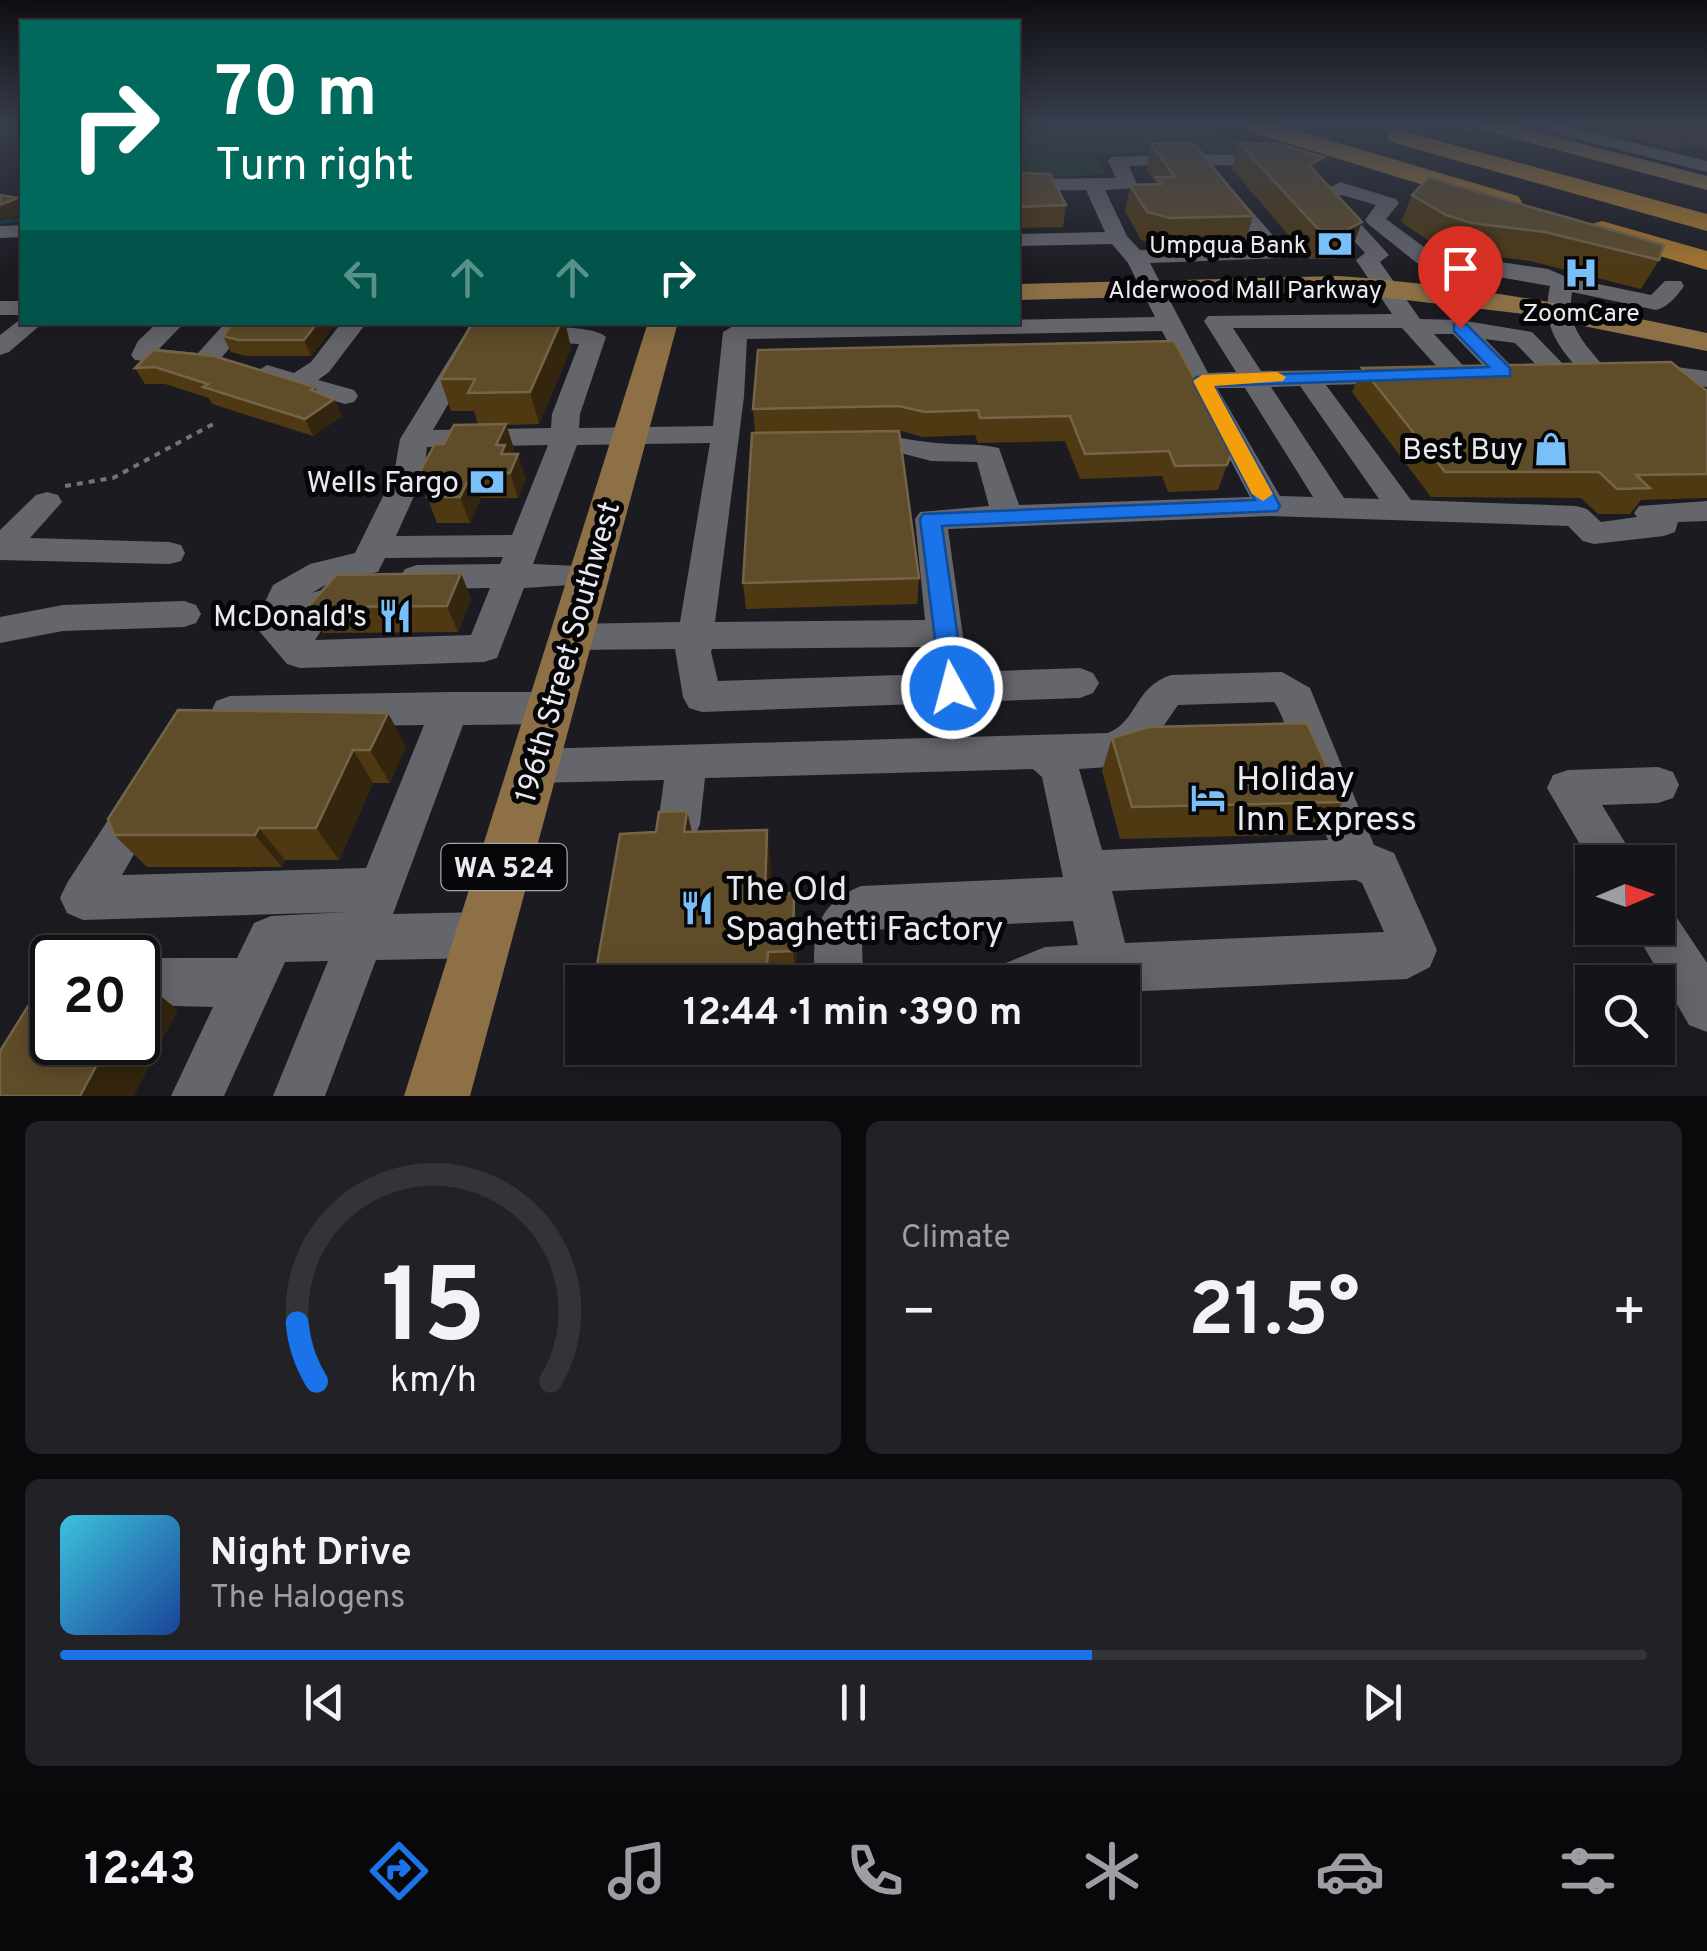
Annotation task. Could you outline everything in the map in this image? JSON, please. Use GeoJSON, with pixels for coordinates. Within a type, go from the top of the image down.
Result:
{"type":"FeatureCollection","features":[{"type":"Feature","properties":{"kind":"highway"},"geometry":{"type":"LineString","coordinates":[[1425,177],[1538,211]]}},
{"type":"Feature","properties":{"kind":"highway"},"geometry":{"type":"LineString","coordinates":[[1550,177],[1707,223]]}},
{"type":"Feature","properties":{"kind":"highway"},"geometry":{"type":"LineString","coordinates":[[1574,177],[1707,211]]}},
{"type":"Feature","properties":{"kind":"highway"},"geometry":{"type":"LineString","coordinates":[[1576,222],[1707,261]]}},
{"type":"Feature","properties":{"kind":"main road","name":"Alderwood Mall Parkway"},"geometry":{"type":"LineString","coordinates":[[1020,292],[1338,284],[1559,296],[1707,342]]}},
{"type":"Feature","properties":{"kind":"main road","name":"196th Street Southwest"},"geometry":{"type":"LineString","coordinates":[[437,1096],[662,325]]}},
{"type":"Feature","properties":{"kind":"street"},"geometry":{"type":"LineString","coordinates":[[1020,185],[1133,191],[1126,177]]}},
{"type":"Feature","properties":{"kind":"street"},"geometry":{"type":"LineString","coordinates":[[1020,240],[1276,253],[1212,177]]}},
{"type":"Feature","properties":{"kind":"street"},"geometry":{"type":"LineString","coordinates":[[1325,177],[1348,184],[1324,196],[1378,255]]}},
{"type":"Feature","properties":{"kind":"street"},"geometry":{"type":"LineString","coordinates":[[1064,185],[1154,288],[1176,336],[1270,506]]}},
{"type":"Feature","properties":{"kind":"street"},"geometry":{"type":"LineString","coordinates":[[1093,186],[1115,245]]}},
{"type":"Feature","properties":{"kind":"street"},"geometry":{"type":"LineString","coordinates":[[1340,188],[1389,203],[1375,220],[1425,258]]}},
{"type":"Feature","properties":{"kind":"street"},"geometry":{"type":"LineString","coordinates":[[1458,373],[1411,323],[1368,260],[1378,255],[1425,258],[1548,276],[1559,296],[1561,336],[1594,370]]}},
{"type":"Feature","properties":{"kind":"street"},"geometry":{"type":"LineString","coordinates":[[1559,296],[1656,302],[1673,286]]}},
{"type":"Feature","properties":{"kind":"street"},"geometry":{"type":"LineString","coordinates":[[1335,508],[1216,321],[1411,323],[1523,337],[1556,371]]}},
{"type":"Feature","properties":{"kind":"street"},"geometry":{"type":"LineString","coordinates":[[0,347],[28,325]]}},
{"type":"Feature","properties":{"kind":"street"},"geometry":{"type":"LineString","coordinates":[[170,325],[147,346],[144,356],[229,363],[345,396]]}},
{"type":"Feature","properties":{"kind":"street"},"geometry":{"type":"LineString","coordinates":[[229,363],[238,325]]}},
{"type":"Feature","properties":{"kind":"street"},"geometry":{"type":"LineString","coordinates":[[297,382],[320,367],[352,325]]}},
{"type":"Feature","properties":{"kind":"street"},"geometry":{"type":"LineString","coordinates":[[1460,328],[1504,372]]}},
{"type":"Feature","properties":{"kind":"street"},"geometry":{"type":"LineString","coordinates":[[334,588],[322,572],[284,594],[272,625],[300,654],[462,650],[484,648],[565,438],[566,414],[594,337],[480,329],[414,439],[409,474],[334,588],[310,643],[451,640],[462,650]]}},
{"type":"Feature","properties":{"kind":"street"},"geometry":{"type":"LineString","coordinates":[[1080,683],[702,697],[695,636],[722,441],[732,397],[735,332],[1176,336]]}},
{"type":"Feature","properties":{"kind":"street"},"geometry":{"type":"LineString","coordinates":[[1202,381],[1659,371],[1701,390]]}},
{"type":"Feature","properties":{"kind":"street"},"geometry":{"type":"LineString","coordinates":[[1307,377],[1400,508]]}},
{"type":"Feature","properties":{"kind":"street"},"geometry":{"type":"LineString","coordinates":[[414,439],[629,438],[760,446]]}},
{"type":"Feature","properties":{"kind":"street"},"geometry":{"type":"LineString","coordinates":[[839,444],[898,443],[931,452],[989,454],[1007,516]]}},
{"type":"Feature","properties":{"kind":"street"},"geometry":{"type":"LineString","coordinates":[[0,548],[48,502]]}},
{"type":"Feature","properties":{"kind":"street"},"geometry":{"type":"LineString","coordinates":[[952,688],[930,519],[1270,506],[1400,508],[1576,516],[1594,533],[1664,525],[1650,513],[1707,511]]}},
{"type":"Feature","properties":{"kind":"street"},"geometry":{"type":"LineString","coordinates":[[0,548],[169,554]]}},
{"type":"Feature","properties":{"kind":"street"},"geometry":{"type":"LineString","coordinates":[[334,588],[517,561],[588,574]]}},
{"type":"Feature","properties":{"kind":"street"},"geometry":{"type":"LineString","coordinates":[[0,630],[63,618],[184,614]]}},
{"type":"Feature","properties":{"kind":"street"},"geometry":{"type":"LineString","coordinates":[[571,637],[944,633]]}},
{"type":"Feature","properties":{"kind":"street"},"geometry":{"type":"LineString","coordinates":[[534,766],[1123,748],[1138,734],[1146,712],[1171,690],[1282,687],[1297,699],[1309,740],[1358,859]]}},
{"type":"Feature","properties":{"kind":"street"},"geometry":{"type":"LineString","coordinates":[[382,889],[83,898],[184,735],[450,708],[550,708]]}},
{"type":"Feature","properties":{"kind":"street"},"geometry":{"type":"LineString","coordinates":[[298,1096],[450,708]]}},
{"type":"Feature","properties":{"kind":"street"},"geometry":{"type":"LineString","coordinates":[[1042,752],[1058,767],[1066,787],[1106,965]]}},
{"type":"Feature","properties":{"kind":"street"},"geometry":{"type":"LineString","coordinates":[[679,824],[686,762]]}},
{"type":"Feature","properties":{"kind":"street"},"geometry":{"type":"LineString","coordinates":[[1604,845],[1568,788],[1658,785]]}},
{"type":"Feature","properties":{"kind":"street"},"geometry":{"type":"LineString","coordinates":[[839,965],[838,931],[846,915],[861,908],[1358,859],[1378,868],[1414,944],[1406,955],[1140,967]]}},
{"type":"Feature","properties":{"kind":"street"},"geometry":{"type":"LineString","coordinates":[[197,1096],[271,939],[484,936]]}},
{"type":"Feature","properties":{"kind":"street"},"geometry":{"type":"LineString","coordinates":[[1667,945],[1707,1008]]}},
{"type":"Feature","properties":{"kind":"street"},"geometry":{"type":"LineString","coordinates":[[160,981],[249,983]]}},
{"type":"Feature","properties":{"kind":"path"},"geometry":{"type":"LineString","coordinates":[[48,502],[66,484],[113,478],[215,423]]}},
{"type":"Feature","properties":{"kind":"building"},"geometry":{"type":"Polygon","coordinates":[[[1020,177],[1052,177],[1066,205],[1020,207],[1020,177]]]}},
{"type":"Feature","properties":{"kind":"building"},"geometry":{"type":"Polygon","coordinates":[[[1156,177],[1221,177],[1253,216],[1170,218],[1147,212],[1130,185],[1161,184],[1156,177]]]}},
{"type":"Feature","properties":{"kind":"building"},"geometry":{"type":"Polygon","coordinates":[[[1270,177],[1320,177],[1362,222],[1346,230],[1319,230],[1270,177]]]}},
{"type":"Feature","properties":{"kind":"building"},"geometry":{"type":"Polygon","coordinates":[[[1429,178],[1664,245],[1659,260],[1545,232],[1471,223],[1446,215],[1412,195],[1429,178]]]}},
{"type":"Feature","properties":{"kind":"building"},"geometry":{"type":"Polygon","coordinates":[[[0,195],[18,198],[0,205],[0,195]]]}},
{"type":"Feature","properties":{"kind":"building"},"geometry":{"type":"Polygon","coordinates":[[[231,325],[316,325],[304,340],[238,340],[223,336],[231,325]]]}},
{"type":"Feature","properties":{"kind":"building"},"geometry":{"type":"Polygon","coordinates":[[[471,325],[560,325],[530,392],[468,393],[475,379],[440,379],[471,325]]]}},
{"type":"Feature","properties":{"kind":"building"},"geometry":{"type":"Polygon","coordinates":[[[1174,341],[1233,449],[1227,465],[1175,466],[1169,451],[1085,454],[1070,416],[980,418],[978,410],[925,412],[899,406],[753,409],[758,350],[1174,341]]]}},
{"type":"Feature","properties":{"kind":"building"},"geometry":{"type":"Polygon","coordinates":[[[153,350],[214,356],[315,387],[311,390],[334,399],[305,419],[203,387],[208,384],[155,367],[135,368],[153,350]]]}},
{"type":"Feature","properties":{"kind":"building","name":"Best Buy"},"geometry":{"type":"Polygon","coordinates":[[[1671,362],[1707,391],[1707,474],[1636,475],[1650,488],[1617,489],[1599,472],[1445,472],[1362,368],[1671,362]]]}},
{"type":"Feature","properties":{"kind":"building"},"geometry":{"type":"Polygon","coordinates":[[[506,424],[496,445],[505,445],[501,454],[518,454],[510,473],[472,473],[460,497],[427,497],[438,476],[420,471],[435,444],[444,444],[454,425],[506,424]]]}},
{"type":"Feature","properties":{"kind":"building"},"geometry":{"type":"Polygon","coordinates":[[[899,431],[919,578],[743,583],[752,433],[899,431]]]}},
{"type":"Feature","properties":{"kind":"building"},"geometry":{"type":"Polygon","coordinates":[[[461,573],[447,606],[308,607],[336,575],[461,573]]]}},
{"type":"Feature","properties":{"kind":"building"},"geometry":{"type":"Polygon","coordinates":[[[178,710],[388,713],[370,750],[353,750],[316,828],[259,828],[255,835],[114,835],[108,819],[178,710]]]}},
{"type":"Feature","properties":{"kind":"building"},"geometry":{"type":"Polygon","coordinates":[[[1307,723],[1343,802],[1132,807],[1112,738],[1149,727],[1307,723]]]}},
{"type":"Feature","properties":{"kind":"building","name":"The Old Spaghetti Factory"},"geometry":{"type":"Polygon","coordinates":[[[687,811],[684,832],[767,830],[765,894],[794,893],[793,951],[768,952],[767,965],[597,965],[620,834],[656,832],[659,812],[687,811]]]}},
{"type":"Feature","properties":{"kind":"building"},"geometry":{"type":"Polygon","coordinates":[[[30,1003],[30,1065],[97,1065],[80,1096],[0,1096],[0,1051],[30,1003]]]}},
{"type":"Feature","properties":{"kind":"waterway"},"geometry":{"type":"LineString","coordinates":[[0,222],[20,220]]}},
{"type":"Feature","properties":{"kind":"slow traffic"},"geometry":{"type":"LineString","coordinates":[[1263,494],[1202,381],[1277,377]]}},
{"type":"Feature","properties":{"kind":"place","name":"Umpqua Bank"},"geometry":{"type":"Point","coordinates":[1335,244]}},
{"type":"Feature","properties":{"kind":"place","name":"ZoomCare"},"geometry":{"type":"Point","coordinates":[1581,273]}},
{"type":"Feature","properties":{"kind":"place","name":"Best Buy"},"geometry":{"type":"Point","coordinates":[1551,449]}},
{"type":"Feature","properties":{"kind":"place","name":"Wells Fargo"},"geometry":{"type":"Point","coordinates":[487,482]}},
{"type":"Feature","properties":{"kind":"place","name":"McDonald's"},"geometry":{"type":"Point","coordinates":[395,616]}},
{"type":"Feature","properties":{"kind":"place","name":"Holiday Inn Express"},"geometry":{"type":"Point","coordinates":[1208,798]}},
{"type":"Feature","properties":{"kind":"place","name":"The Old Spaghetti Factory"},"geometry":{"type":"Point","coordinates":[697,908]}},
{"type":"Feature","properties":{"kind":"route"},"geometry":{"type":"LineString","coordinates":[[952,688],[930,519],[1270,506],[1202,381],[1504,372],[1460,328]]}}]}
